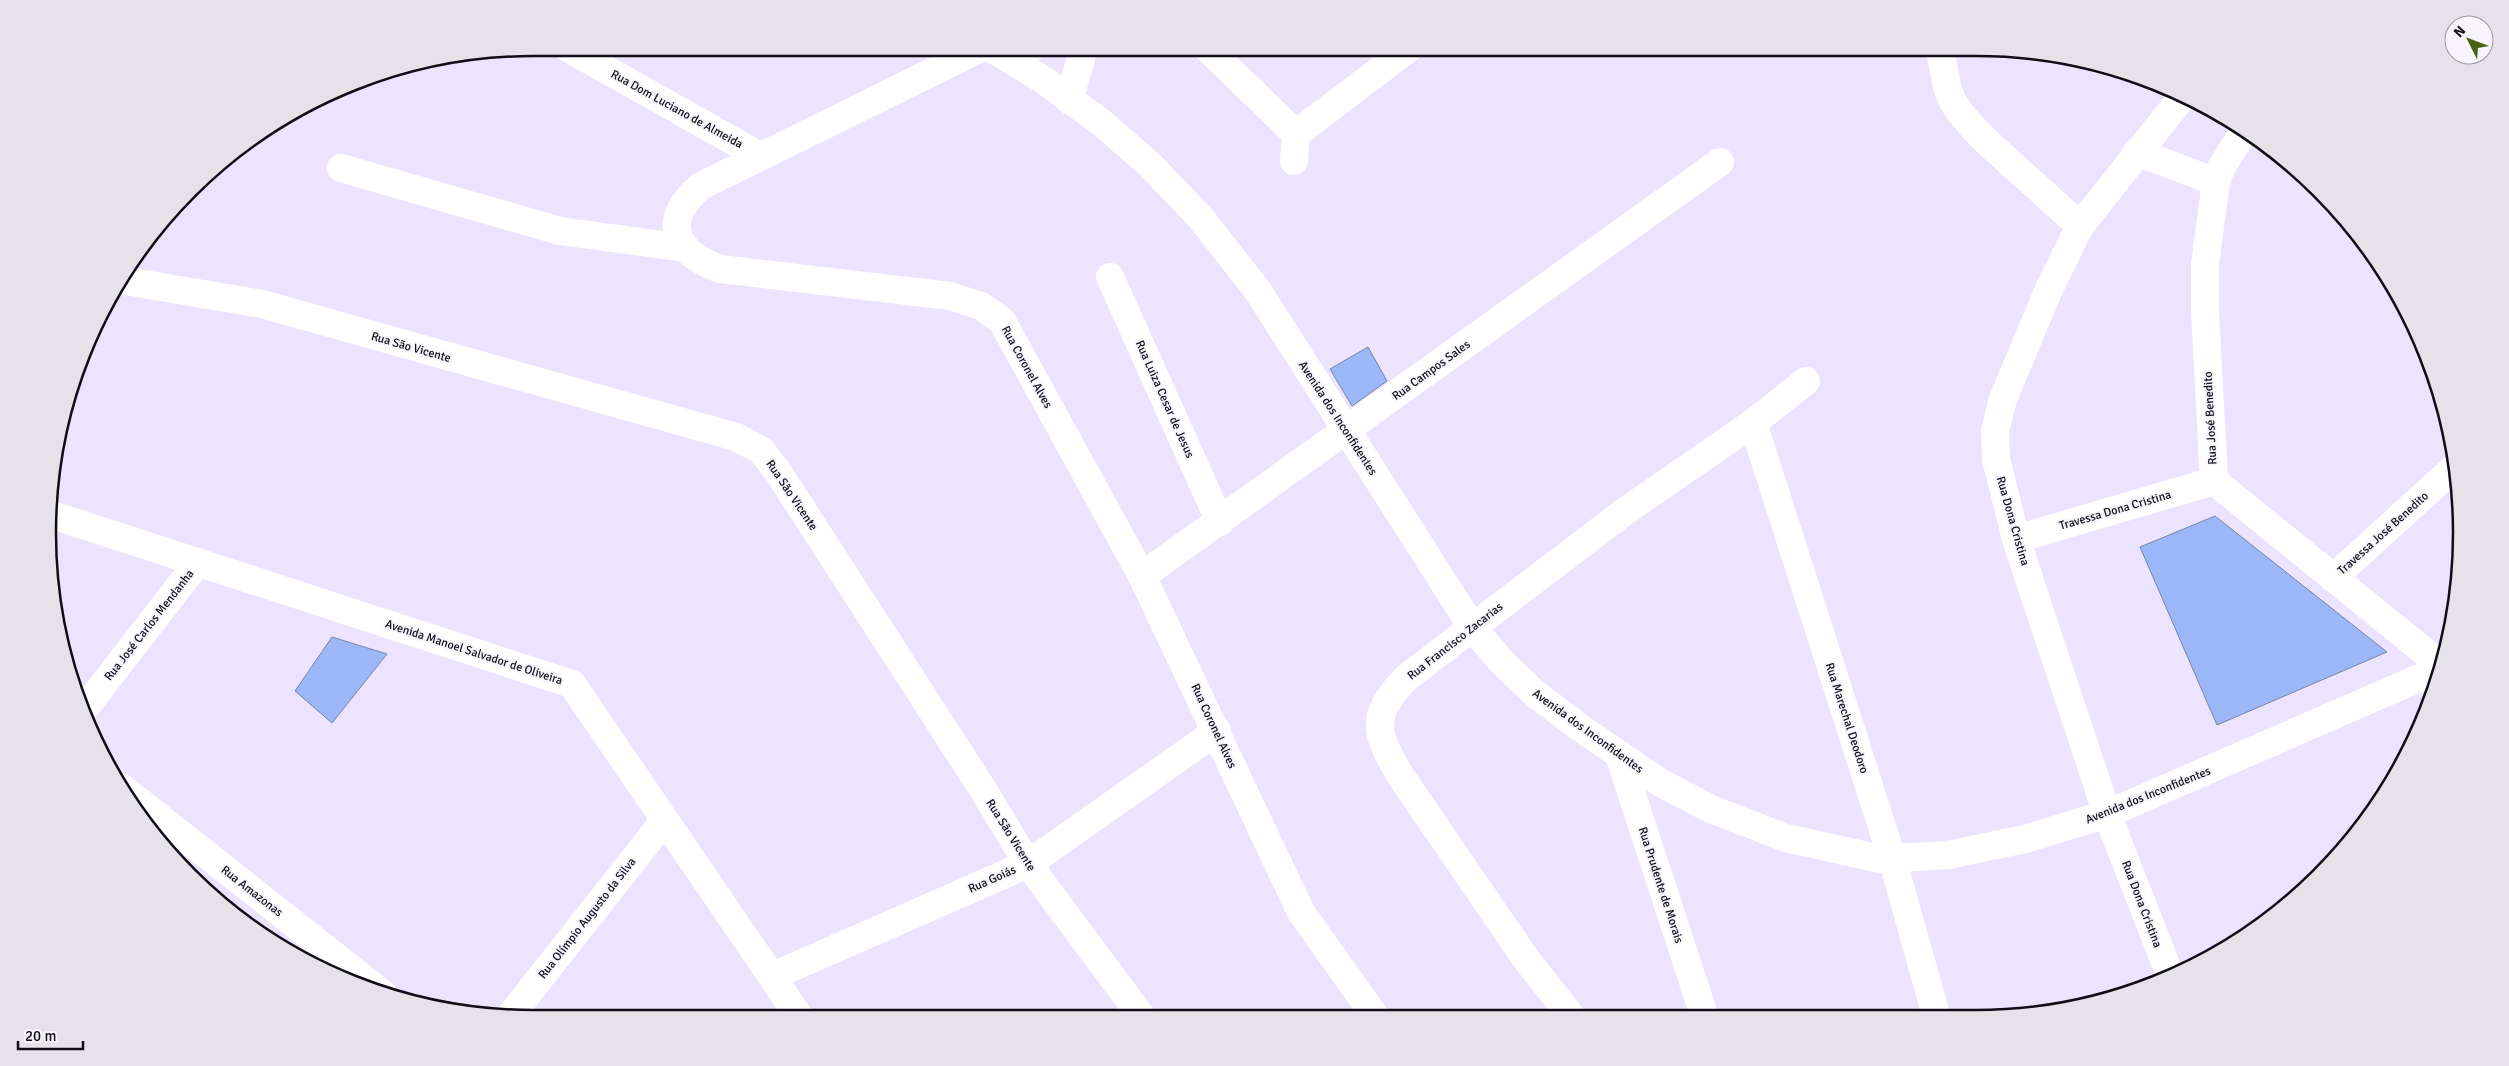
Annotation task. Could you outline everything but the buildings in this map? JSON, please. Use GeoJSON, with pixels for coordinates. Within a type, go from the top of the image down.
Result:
{"type":"FeatureCollection","features":[{"type":"Feature","properties":{"kind":"street","name":"Rua Dom Luciano de Almeida"},"geometry":{"type":"LineString","coordinates":[[582,56],[760,156]]}},
{"type":"Feature","properties":{"kind":"street","name":"Rua Coronel Alves"},"geometry":{"type":"LineString","coordinates":[[965,56],[702,186],[686,199],[679,212],[676,228],[686,248],[706,264],[720,269],[950,296],[987,309],[1008,329],[1142,576],[1301,912],[1371,1010]]}},
{"type":"Feature","properties":{"kind":"street","name":"Avenida dos Inconfidentes"},"geometry":{"type":"LineString","coordinates":[[1024,56],[1069,100],[1102,123],[1150,165],[1200,217],[1258,291],[1472,627],[1502,662],[1533,692],[1619,755],[1662,783],[1711,809],[1786,838],[1881,859],[1948,855],[2025,839],[2107,814],[2431,673]]}},
{"type":"Feature","properties":{"kind":"street"},"geometry":{"type":"LineString","coordinates":[[1069,100],[1082,56]]}},
{"type":"Feature","properties":{"kind":"street"},"geometry":{"type":"LineString","coordinates":[[1215,56],[1296,134]]}},
{"type":"Feature","properties":{"kind":"street"},"geometry":{"type":"LineString","coordinates":[[1294,161],[1296,134],[1398,56]]}},
{"type":"Feature","properties":{"kind":"street"},"geometry":{"type":"LineString","coordinates":[[1941,56],[1949,91],[1961,112],[1986,141],[2080,226]]}},
{"type":"Feature","properties":{"kind":"street","name":"Rua Dona Cristina"},"geometry":{"type":"LineString","coordinates":[[2168,969],[2107,814],[2016,539],[1996,459],[1997,416],[2049,289],[2080,226],[2178,101]]}},
{"type":"Feature","properties":{"kind":"street","name":"Rua José Benedito"},"geometry":{"type":"LineString","coordinates":[[2242,138],[2221,168],[2216,182],[2205,264],[2205,312],[2214,480],[2436,660]]}},
{"type":"Feature","properties":{"kind":"street"},"geometry":{"type":"LineString","coordinates":[[2137,152],[2216,182]]}},
{"type":"Feature","properties":{"kind":"street","name":"Rua Campos Sales"},"geometry":{"type":"LineString","coordinates":[[1142,576],[1220,522],[1720,162]]}},
{"type":"Feature","properties":{"kind":"street"},"geometry":{"type":"LineString","coordinates":[[341,168],[560,231],[686,248]]}},
{"type":"Feature","properties":{"kind":"street","name":"Rua Luiza Cesar de Jesus"},"geometry":{"type":"LineString","coordinates":[[1110,277],[1220,522]]}},
{"type":"Feature","properties":{"kind":"street","name":"Rua São Vicente"},"geometry":{"type":"LineString","coordinates":[[129,281],[262,304],[736,437],[761,450],[805,513],[982,788],[1028,864],[1137,1010]]}},
{"type":"Feature","properties":{"kind":"street","name":"Rua Francisco Zacarias"},"geometry":{"type":"LineString","coordinates":[[1564,1007],[1526,959],[1400,775],[1384,746],[1379,730],[1381,713],[1390,696],[1406,678],[1624,512],[1753,423],[1806,381]]}},
{"type":"Feature","properties":{"kind":"street","name":"Rua Marechal Deodoro"},"geometry":{"type":"LineString","coordinates":[[1753,423],[1892,858],[1935,1010]]}},
{"type":"Feature","properties":{"kind":"street","name":"Travessa José Benedito"},"geometry":{"type":"LineString","coordinates":[[2333,578],[2449,472]]}},
{"type":"Feature","properties":{"kind":"street","name":"Travessa Dona Cristina"},"geometry":{"type":"LineString","coordinates":[[2016,539],[2214,480]]}},
{"type":"Feature","properties":{"kind":"street","name":"Avenida Manoel Salvador de Oliveira"},"geometry":{"type":"LineString","coordinates":[[57,516],[572,684],[795,1010]]}},
{"type":"Feature","properties":{"kind":"street","name":"Rua José Carlos Mendanha"},"geometry":{"type":"LineString","coordinates":[[89,703],[198,562]]}},
{"type":"Feature","properties":{"kind":"street","name":"Rua Goiás"},"geometry":{"type":"LineString","coordinates":[[773,976],[1028,864],[1217,731]]}},
{"type":"Feature","properties":{"kind":"street","name":"Rua Prudente de Morais"},"geometry":{"type":"LineString","coordinates":[[1619,755],[1702,1010]]}},
{"type":"Feature","properties":{"kind":"street","name":"Rua Amazonas"},"geometry":{"type":"LineString","coordinates":[[141,804],[361,977]]}},
{"type":"Feature","properties":{"kind":"street","name":"Rua Olímpio Augusto da Silva"},"geometry":{"type":"LineString","coordinates":[[515,1009],[664,821]]}}]}
